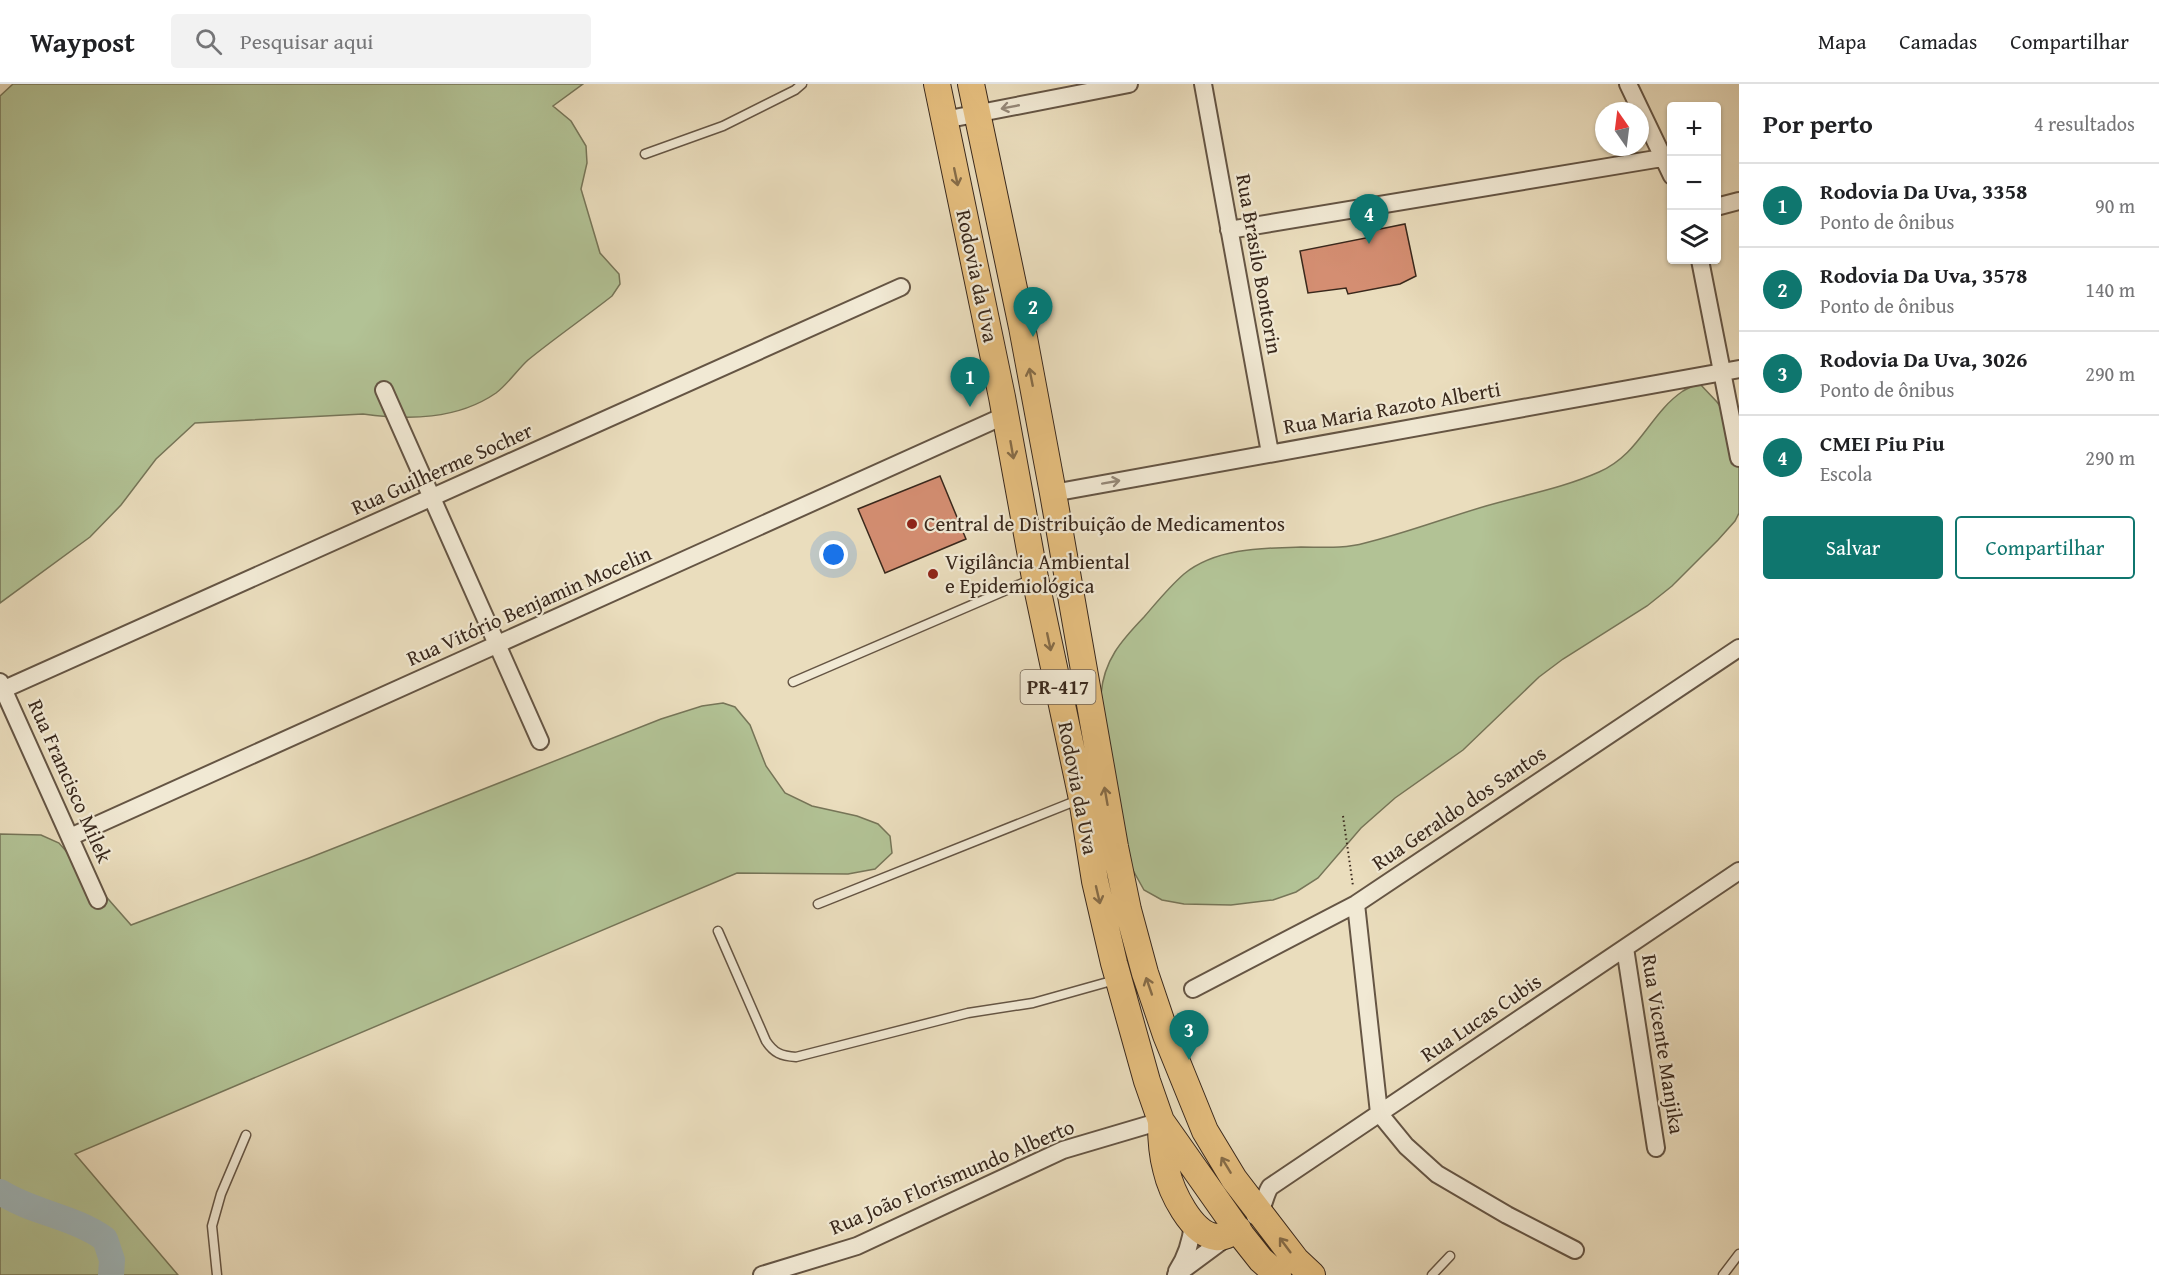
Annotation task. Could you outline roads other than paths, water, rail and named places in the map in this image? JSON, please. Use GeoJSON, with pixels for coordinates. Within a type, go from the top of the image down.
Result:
{"type":"FeatureCollection","features":[{"type":"Feature","properties":{"kind":"main road","name":"Rodovia da Uva"},"geometry":{"type":"LineString","coordinates":[[937,84],[1006,415],[1035,578],[1082,799],[1095,881],[1118,979],[1147,1081],[1161,1121],[1261,1260],[1278,1275]]}},
{"type":"Feature","properties":{"kind":"main road","name":"Rodovia da Uva"},"geometry":{"type":"LineString","coordinates":[[971,84],[1022,327],[1115,846],[1128,910],[1145,973],[1166,1035],[1205,1131],[1234,1179],[1296,1260],[1312,1275]]}},
{"type":"Feature","properties":{"kind":"main road"},"geometry":{"type":"LineString","coordinates":[[1161,1121],[1166,1171],[1176,1197],[1193,1224],[1207,1234],[1218,1237],[1226,1236],[1238,1229]]}},
{"type":"Feature","properties":{"kind":"street"},"geometry":{"type":"LineString","coordinates":[[944,120],[1129,84]]}},
{"type":"Feature","properties":{"kind":"street","name":"Rua Brasilo Bontorin"},"geometry":{"type":"LineString","coordinates":[[1203,84],[1270,453]]}},
{"type":"Feature","properties":{"kind":"street"},"geometry":{"type":"LineString","coordinates":[[1628,84],[1667,168]]}},
{"type":"Feature","properties":{"kind":"street"},"geometry":{"type":"LineString","coordinates":[[1229,230],[1662,158]]}},
{"type":"Feature","properties":{"kind":"street"},"geometry":{"type":"LineString","coordinates":[[1721,206],[1739,201]]}},
{"type":"Feature","properties":{"kind":"street"},"geometry":{"type":"LineString","coordinates":[[1701,264],[1731,370],[1739,459]]}},
{"type":"Feature","properties":{"kind":"street","name":"Rua Guilherme Socher"},"geometry":{"type":"LineString","coordinates":[[1,687],[432,498],[901,287]]}},
{"type":"Feature","properties":{"kind":"street","name":"Rua Maria Razoto Alberti"},"geometry":{"type":"LineString","coordinates":[[1053,493],[1731,370]]}},
{"type":"Feature","properties":{"kind":"street"},"geometry":{"type":"LineString","coordinates":[[384,390],[540,741]]}},
{"type":"Feature","properties":{"kind":"street","name":"Rua Vitório Benjamin Mocelin"},"geometry":{"type":"LineString","coordinates":[[70,837],[1006,415]]}},
{"type":"Feature","properties":{"kind":"street","name":"Rua Geraldo dos Santos"},"geometry":{"type":"LineString","coordinates":[[1193,988],[1356,904],[1739,648]]}},
{"type":"Feature","properties":{"kind":"street","name":"Rua Francisco Milek"},"geometry":{"type":"LineString","coordinates":[[1,687],[98,900]]}},
{"type":"Feature","properties":{"kind":"street","name":"Rua Lucas Cubis"},"geometry":{"type":"LineString","coordinates":[[1260,1212],[1264,1196],[1270,1187],[1739,871]]}},
{"type":"Feature","properties":{"kind":"street"},"geometry":{"type":"LineString","coordinates":[[1356,904],[1379,1113],[1406,1146],[1437,1174],[1507,1215],[1575,1250]]}},
{"type":"Feature","properties":{"kind":"street","name":"Rua Vicente Manjika"},"geometry":{"type":"LineString","coordinates":[[1625,948],[1656,1148]]}},
{"type":"Feature","properties":{"kind":"street","name":"Rua João Florismundo Alberto"},"geometry":{"type":"LineString","coordinates":[[763,1275],[857,1246],[1063,1150],[1161,1121]]}},
{"type":"Feature","properties":{"kind":"street"},"geometry":{"type":"LineString","coordinates":[[1175,1275],[1260,1212]]}},
{"type":"Feature","properties":{"kind":"street"},"geometry":{"type":"LineString","coordinates":[[1175,1275],[1186,1256],[1193,1224]]}},
{"type":"Feature","properties":{"kind":"lane"},"geometry":{"type":"LineString","coordinates":[[645,154],[723,126],[795,90],[802,84]]}},
{"type":"Feature","properties":{"kind":"lane"},"geometry":{"type":"LineString","coordinates":[[793,682],[1035,578]]}},
{"type":"Feature","properties":{"kind":"lane"},"geometry":{"type":"LineString","coordinates":[[818,904],[1082,799]]}},
{"type":"Feature","properties":{"kind":"lane"},"geometry":{"type":"LineString","coordinates":[[718,931],[766,1041],[772,1051],[783,1056],[795,1057],[983,1010],[1033,1003],[1118,979]]}},
{"type":"Feature","properties":{"kind":"lane"},"geometry":{"type":"LineString","coordinates":[[218,1275],[212,1226],[221,1194],[246,1135]]}},
{"type":"Feature","properties":{"kind":"lane"},"geometry":{"type":"LineString","coordinates":[[1723,1275],[1739,1254]]}},
{"type":"Feature","properties":{"kind":"lane"},"geometry":{"type":"LineString","coordinates":[[1432,1275],[1449,1256]]}},
{"type":"Feature","properties":{"kind":"waterway"},"geometry":{"type":"LineString","coordinates":[[0,1192],[26,1205],[80,1225],[105,1239],[112,1260],[111,1275]]}},
{"type":"Feature","properties":{"kind":"place","name":"CMEI Piu Piu"},"geometry":{"type":"Point","coordinates":[1369,244]}},
{"type":"Feature","properties":{"kind":"place","name":"Rodovia Da Uva, 3578"},"geometry":{"type":"Point","coordinates":[1033,337]}},
{"type":"Feature","properties":{"kind":"place","name":"Rodovia Da Uva, 3358"},"geometry":{"type":"Point","coordinates":[970,407]}},
{"type":"Feature","properties":{"kind":"place","name":"Central de Distribuição de Medicamentos"},"geometry":{"type":"Point","coordinates":[912,524]}},
{"type":"Feature","properties":{"kind":"place","name":"Vigilância Ambiental e Epidemiológica"},"geometry":{"type":"Point","coordinates":[933,574]}},
{"type":"Feature","properties":{"kind":"place","name":"Rodovia Da Uva, 3026"},"geometry":{"type":"Point","coordinates":[1189,1060]}}]}
